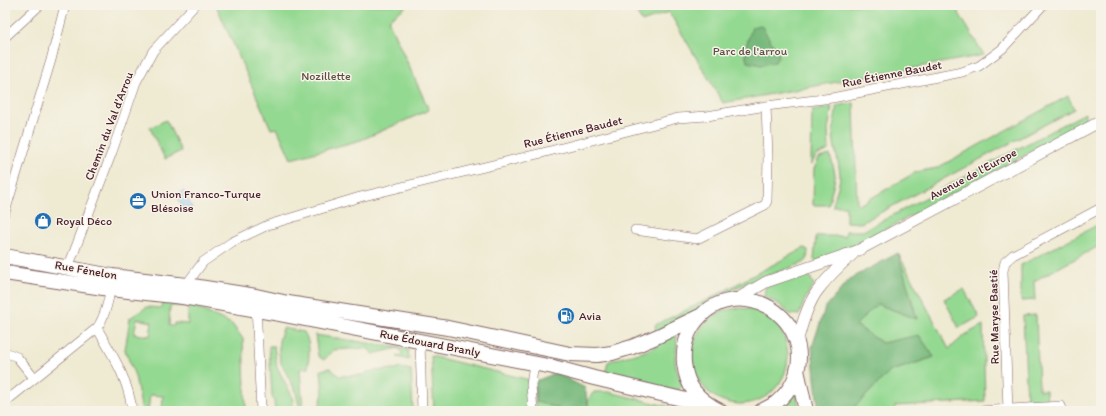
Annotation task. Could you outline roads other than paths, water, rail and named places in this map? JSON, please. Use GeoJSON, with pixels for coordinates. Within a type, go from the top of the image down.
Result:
{"type":"FeatureCollection","features":[{"type":"Feature","properties":{"kind":"main road","name":"Rue Fénelon"},"geometry":{"type":"LineString","coordinates":[[5,256],[67,267],[111,283],[150,293]]}},
{"type":"Feature","properties":{"kind":"main road","name":"Rue Fénelon"},"geometry":{"type":"LineString","coordinates":[[5,273],[111,283],[167,282]]}},
{"type":"Feature","properties":{"kind":"main road","name":"Rue Édouard Branly"},"geometry":{"type":"LineString","coordinates":[[167,282],[186,285],[256,303],[420,341],[534,363],[707,404]]}},
{"type":"Feature","properties":{"kind":"main road","name":"Rue Édouard Branly"},"geometry":{"type":"LineString","coordinates":[[150,293],[256,303],[285,303],[448,328],[570,354],[597,355],[612,353],[656,337],[700,316]]}},
{"type":"Feature","properties":{"kind":"main road"},"geometry":{"type":"LineString","coordinates":[[720,411],[707,404],[693,390],[685,372],[683,352],[688,332],[700,316],[717,304],[738,299],[757,301],[775,310],[789,324],[798,343],[798,370],[806,411]]}},
{"type":"Feature","properties":{"kind":"main road"},"geometry":{"type":"LineString","coordinates":[[761,411],[776,403],[790,388],[798,370]]}},
{"type":"Feature","properties":{"kind":"street"},"geometry":{"type":"LineString","coordinates":[[5,37],[40,5]]}},
{"type":"Feature","properties":{"kind":"street"},"geometry":{"type":"LineString","coordinates":[[5,212],[51,60],[65,5]]}},
{"type":"Feature","properties":{"kind":"street","name":"Chemin du Val d'Arrou"},"geometry":{"type":"LineString","coordinates":[[67,267],[112,152],[136,82],[154,51],[195,5]]}},
{"type":"Feature","properties":{"kind":"street","name":"Rue Étienne Baudet"},"geometry":{"type":"LineString","coordinates":[[186,285],[203,262],[232,242],[268,225],[360,197],[678,118],[707,116],[766,106],[832,98],[962,72],[979,66],[1002,49],[1043,5]]}},
{"type":"Feature","properties":{"kind":"street"},"geometry":{"type":"LineString","coordinates":[[634,230],[697,239],[765,205],[767,201],[768,157],[766,106]]}},
{"type":"Feature","properties":{"kind":"street","name":"Avenue de l'Europe"},"geometry":{"type":"LineString","coordinates":[[738,299],[766,282],[857,251],[1101,121]]}},
{"type":"Feature","properties":{"kind":"street","name":"Rue Maryse Bastié"},"geometry":{"type":"LineString","coordinates":[[1008,410],[1003,271],[1005,262],[1013,255],[1101,208]]}},
{"type":"Feature","properties":{"kind":"street","name":"Avenue de l'Europe"},"geometry":{"type":"LineString","coordinates":[[798,343],[802,323],[817,291],[836,269],[857,251]]}},
{"type":"Feature","properties":{"kind":"street"},"geometry":{"type":"LineString","coordinates":[[5,402],[97,328],[102,322],[107,308],[111,283]]}},
{"type":"Feature","properties":{"kind":"street"},"geometry":{"type":"LineString","coordinates":[[256,303],[261,411]]}},
{"type":"Feature","properties":{"kind":"street"},"geometry":{"type":"LineString","coordinates":[[97,328],[120,368],[128,388],[132,411]]}},
{"type":"Feature","properties":{"kind":"street"},"geometry":{"type":"LineString","coordinates":[[420,341],[422,411]]}},
{"type":"Feature","properties":{"kind":"street"},"geometry":{"type":"LineString","coordinates":[[5,352],[17,357],[34,378]]}},
{"type":"Feature","properties":{"kind":"street"},"geometry":{"type":"LineString","coordinates":[[533,411],[531,385],[534,363]]}},
{"type":"Feature","properties":{"kind":"street"},"geometry":{"type":"LineString","coordinates":[[979,411],[1061,406]]}},
{"type":"Feature","properties":{"kind":"water"},"geometry":{"type":"Polygon","coordinates":[[[184,191],[192,207],[184,212],[176,195],[184,191]]]}},
{"type":"Feature","properties":{"kind":"place","name":"Union Franco-Turque Blésoise"},"geometry":{"type":"Point","coordinates":[138,201]}},
{"type":"Feature","properties":{"kind":"place","name":"Royal Déco"},"geometry":{"type":"Point","coordinates":[43,221]}},
{"type":"Feature","properties":{"kind":"place","name":"Avia"},"geometry":{"type":"Point","coordinates":[566,316]}},
{"type":"Feature","properties":{"kind":"park label","name":"Parc de l'arrou"},"geometry":{"type":"Point","coordinates":[750,51]}},
{"type":"Feature","properties":{"kind":"park label","name":"Nozillette"},"geometry":{"type":"Point","coordinates":[326,76]}}]}
